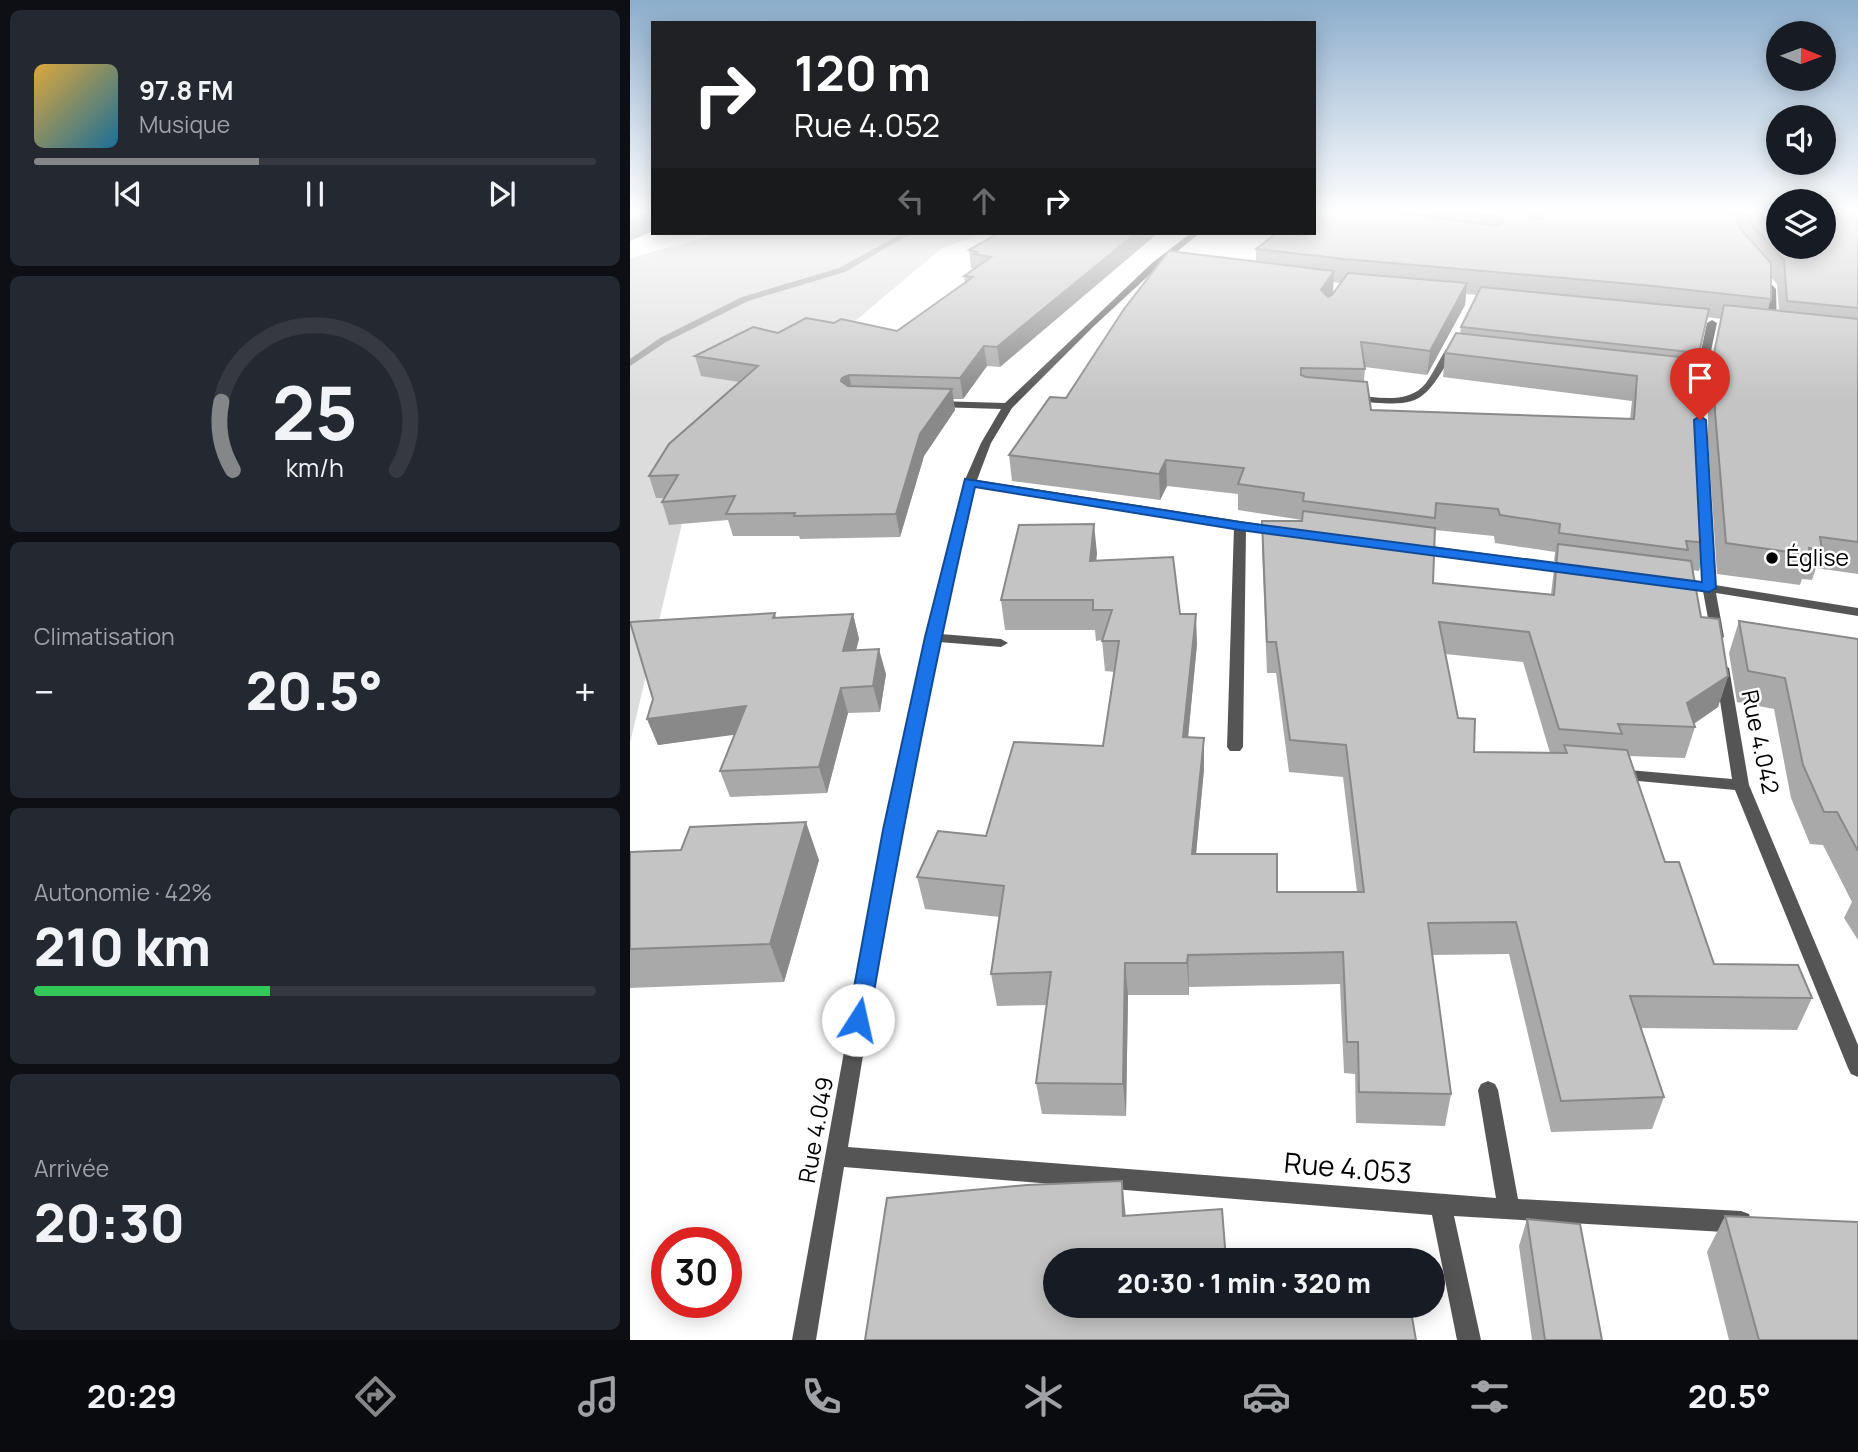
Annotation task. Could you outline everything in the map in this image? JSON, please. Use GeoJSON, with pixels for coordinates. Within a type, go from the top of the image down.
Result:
{"type":"FeatureCollection","features":[{"type":"Feature","properties":{"kind":"street","name":"Rue 4.049"},"geometry":{"type":"LineString","coordinates":[[804,1340],[892,830],[933,637],[970,482],[986,443],[1009,406],[1155,273]]}},
{"type":"Feature","properties":{"kind":"street"},"geometry":{"type":"LineString","coordinates":[[1758,273],[1772,289],[1772,329]]}},
{"type":"Feature","properties":{"kind":"street"},"geometry":{"type":"LineString","coordinates":[[1700,428],[1695,379],[1712,323]]}},
{"type":"Feature","properties":{"kind":"street"},"geometry":{"type":"LineString","coordinates":[[1760,327],[1784,330]]}},
{"type":"Feature","properties":{"kind":"street"},"geometry":{"type":"LineString","coordinates":[[1342,397],[1399,399],[1417,396],[1426,388],[1452,346],[1462,353]]}},
{"type":"Feature","properties":{"kind":"street"},"geometry":{"type":"LineString","coordinates":[[920,404],[1009,406]]}},
{"type":"Feature","properties":{"kind":"street"},"geometry":{"type":"LineString","coordinates":[[970,482],[1293,533]]}},
{"type":"Feature","properties":{"kind":"street","name":"Rue 4.042"},"geometry":{"type":"LineString","coordinates":[[1704,507],[1709,588],[1741,785],[1858,1068]]}},
{"type":"Feature","properties":{"kind":"street"},"geometry":{"type":"LineString","coordinates":[[1235,747],[1240,526]]}},
{"type":"Feature","properties":{"kind":"street"},"geometry":{"type":"LineString","coordinates":[[1398,546],[1586,571]]}},
{"type":"Feature","properties":{"kind":"street"},"geometry":{"type":"LineString","coordinates":[[1668,582],[1858,612]]}},
{"type":"Feature","properties":{"kind":"street"},"geometry":{"type":"LineString","coordinates":[[933,637],[1001,643]]}},
{"type":"Feature","properties":{"kind":"street"},"geometry":{"type":"LineString","coordinates":[[1596,772],[1741,785]]}},
{"type":"Feature","properties":{"kind":"street"},"geometry":{"type":"LineString","coordinates":[[1488,1090],[1509,1209]]}},
{"type":"Feature","properties":{"kind":"street","name":"Rue 4.053"},"geometry":{"type":"LineString","coordinates":[[834,1156],[1441,1205],[1760,1223]]}},
{"type":"Feature","properties":{"kind":"street"},"geometry":{"type":"LineString","coordinates":[[1441,1205],[1469,1340]]}},
{"type":"Feature","properties":{"kind":"shaded area"},"geometry":{"type":"Polygon","coordinates":[[[630,273],[913,273],[699,452],[630,743],[630,273]]]}},
{"type":"Feature","properties":{"kind":"building"},"geometry":{"type":"Polygon","coordinates":[[[969,273],[1088,273],[997,347],[984,346],[960,378],[849,375],[842,378],[841,381],[848,386],[952,389],[920,434],[896,514],[726,514],[735,496],[662,502],[678,475],[649,476],[669,444],[758,366],[695,356],[753,327],[778,333],[806,318],[834,323],[841,319],[897,331],[973,277],[964,276],[969,273]]]}},
{"type":"Feature","properties":{"kind":"building"},"geometry":{"type":"Polygon","coordinates":[[[1152,273],[1333,273],[1321,290],[1328,297],[1348,273],[1467,283],[1430,351],[1361,342],[1365,369],[1301,368],[1301,375],[1306,377],[1367,382],[1371,410],[1634,419],[1637,376],[1445,353],[1456,333],[1698,359],[1707,543],[1686,541],[1688,550],[1559,533],[1560,524],[1500,515],[1498,509],[1436,503],[1435,518],[1303,501],[1304,493],[1238,484],[1244,468],[1166,460],[1159,474],[1009,455],[1050,397],[1066,398],[1124,309],[1152,273]]]}},
{"type":"Feature","properties":{"kind":"building"},"geometry":{"type":"Polygon","coordinates":[[[1500,273],[1771,273],[1771,299],[1643,285],[1500,273]]]}},
{"type":"Feature","properties":{"kind":"building"},"geometry":{"type":"Polygon","coordinates":[[[1785,273],[1858,273],[1858,308],[1787,301],[1785,273]]]}},
{"type":"Feature","properties":{"kind":"building"},"geometry":{"type":"Polygon","coordinates":[[[1481,287],[1709,309],[1699,353],[1461,327],[1481,287]]]}},
{"type":"Feature","properties":{"kind":"building"},"geometry":{"type":"Polygon","coordinates":[[[1724,305],[1858,319],[1858,542],[1820,537],[1822,550],[1809,548],[1810,555],[1726,543],[1715,412],[1714,353],[1724,305]]]}},
{"type":"Feature","properties":{"kind":"building"},"geometry":{"type":"Polygon","coordinates":[[[1303,511],[1435,528],[1433,583],[1554,595],[1558,544],[1691,561],[1701,617],[1719,619],[1728,676],[1687,703],[1695,727],[1618,724],[1622,734],[1559,729],[1529,632],[1439,622],[1458,718],[1475,719],[1474,752],[1567,753],[1564,745],[1627,750],[1665,862],[1679,862],[1714,964],[1798,965],[1812,998],[1630,996],[1664,1097],[1561,1101],[1516,922],[1428,923],[1451,1094],[1359,1092],[1358,1042],[1347,1042],[1343,952],[1188,955],[1187,963],[1125,963],[1123,1084],[1036,1083],[1051,972],[991,974],[1004,886],[917,877],[938,831],[986,836],[1014,742],[1103,746],[1119,641],[1102,641],[1112,610],[1093,610],[1093,600],[1001,600],[1019,525],[1094,524],[1090,561],[1173,557],[1180,614],[1196,614],[1183,737],[1204,738],[1192,854],[1277,854],[1277,892],[1364,892],[1346,745],[1290,740],[1276,642],[1267,642],[1262,521],[1302,521],[1303,511]]]}},
{"type":"Feature","properties":{"kind":"building"},"geometry":{"type":"Polygon","coordinates":[[[775,613],[773,618],[853,614],[843,651],[879,649],[873,686],[841,688],[819,767],[720,771],[746,706],[647,719],[653,699],[630,622],[775,613]]]}},
{"type":"Feature","properties":{"kind":"building"},"geometry":{"type":"Polygon","coordinates":[[[1739,621],[1858,639],[1858,851],[1837,812],[1824,812],[1803,765],[1785,678],[1748,671],[1739,621]]]}},
{"type":"Feature","properties":{"kind":"building"},"geometry":{"type":"Polygon","coordinates":[[[806,822],[770,944],[630,949],[630,852],[681,850],[690,827],[806,822]]]}},
{"type":"Feature","properties":{"kind":"building"},"geometry":{"type":"Polygon","coordinates":[[[1122,1181],[1123,1216],[1222,1209],[1225,1248],[1043,1248],[1043,1318],[1412,1318],[1416,1340],[865,1340],[887,1198],[1027,1185],[1122,1181]]]}},
{"type":"Feature","properties":{"kind":"building"},"geometry":{"type":"Polygon","coordinates":[[[1725,1216],[1858,1222],[1858,1340],[1759,1340],[1725,1216]]]}},
{"type":"Feature","properties":{"kind":"building"},"geometry":{"type":"Polygon","coordinates":[[[1527,1219],[1580,1224],[1602,1340],[1545,1340],[1527,1219]]]}},
{"type":"Feature","properties":{"kind":"waterway"},"geometry":{"type":"LineString","coordinates":[[630,363],[663,340],[745,299],[834,273]]}},
{"type":"Feature","properties":{"kind":"place","name":"Église"},"geometry":{"type":"Point","coordinates":[1772,558]}},
{"type":"Feature","properties":{"kind":"route"},"geometry":{"type":"LineString","coordinates":[[858,1020],[892,830],[933,637],[970,482],[1240,526],[1709,588],[1700,420]]}}]}
